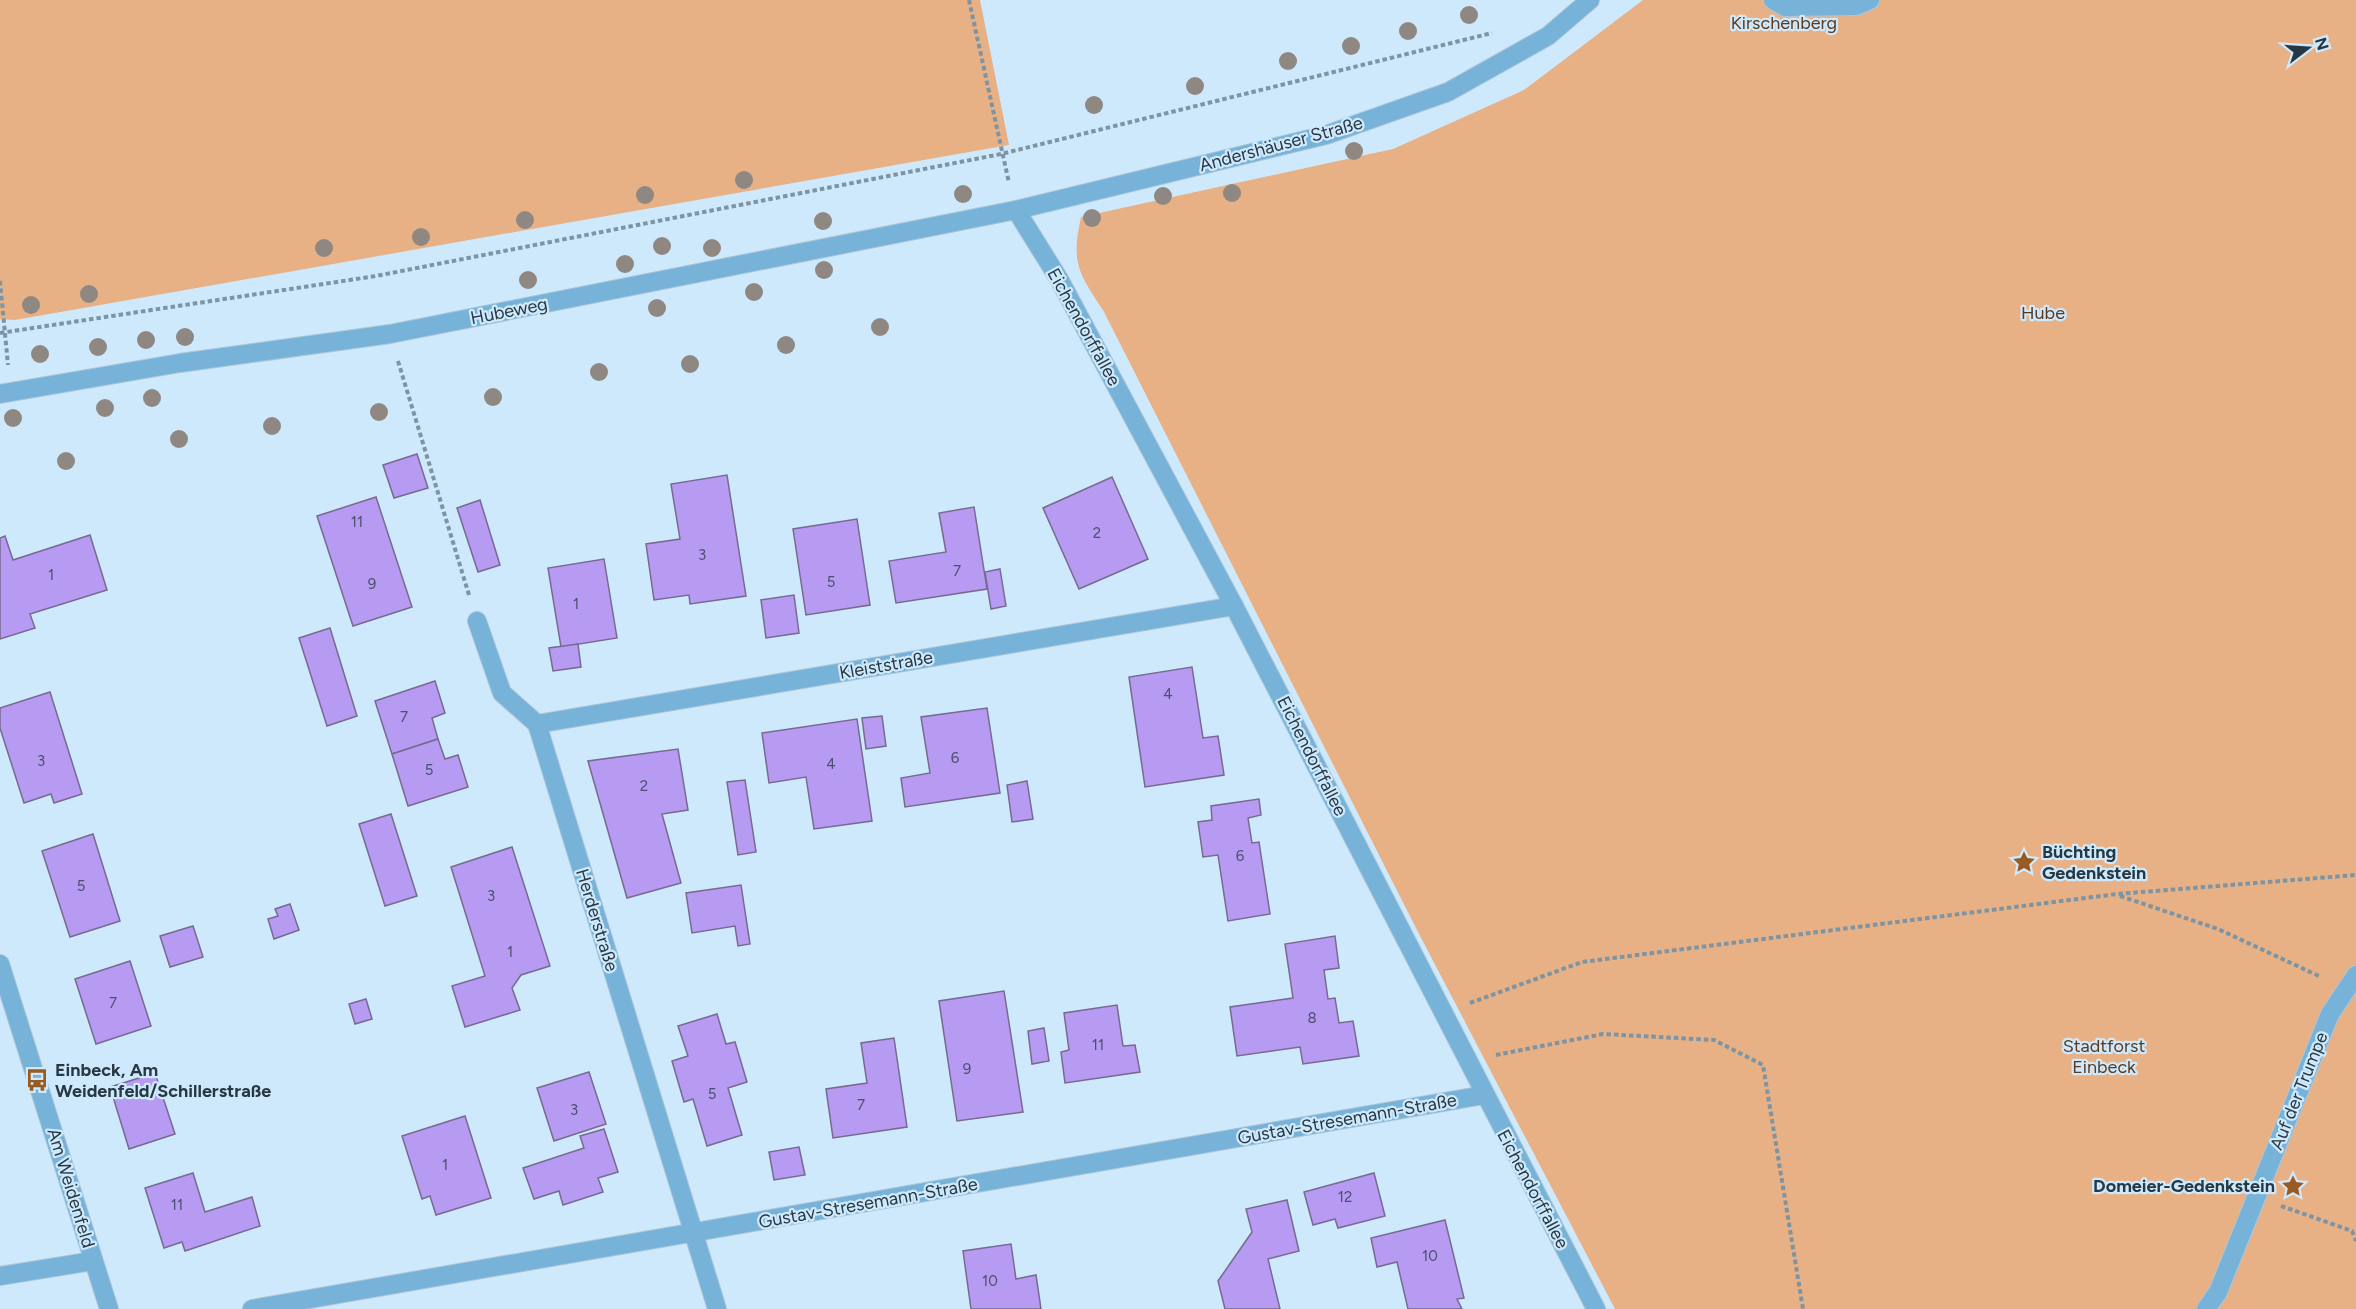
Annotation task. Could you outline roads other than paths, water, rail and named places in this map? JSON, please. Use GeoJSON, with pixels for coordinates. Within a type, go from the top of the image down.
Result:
{"type":"FeatureCollection","features":[{"type":"Feature","properties":{"kind":"street","name":"Andershäuser Straße"},"geometry":{"type":"LineString","coordinates":[[1016,210],[1326,135],[1448,92],[1548,36],[1590,0]]}},
{"type":"Feature","properties":{"kind":"street"},"geometry":{"type":"LineString","coordinates":[[1773,0],[1785,8],[1856,6],[1870,0]]}},
{"type":"Feature","properties":{"kind":"street","name":"Hubeweg"},"geometry":{"type":"LineString","coordinates":[[6,393],[180,363],[390,334],[1016,210]]}},
{"type":"Feature","properties":{"kind":"street","name":"Eichendorffallee"},"geometry":{"type":"LineString","coordinates":[[1016,210],[1059,279],[1234,606],[1596,1309]]}},
{"type":"Feature","properties":{"kind":"street","name":"Kleiststraße"},"geometry":{"type":"LineString","coordinates":[[537,724],[1234,606]]}},
{"type":"Feature","properties":{"kind":"street"},"geometry":{"type":"LineString","coordinates":[[477,621],[502,693],[537,724]]}},
{"type":"Feature","properties":{"kind":"street","name":"Herderstraße"},"geometry":{"type":"LineString","coordinates":[[537,724],[717,1309]]}},
{"type":"Feature","properties":{"kind":"street","name":"Am Weidenfeld"},"geometry":{"type":"LineString","coordinates":[[0,964],[109,1309]]}},
{"type":"Feature","properties":{"kind":"street","name":"Auf der Trumpe"},"geometry":{"type":"LineString","coordinates":[[2206,1309],[2218,1292],[2330,1014],[2351,982]]}},
{"type":"Feature","properties":{"kind":"street","name":"Gustav-Stresemann-Straße"},"geometry":{"type":"LineString","coordinates":[[252,1309],[1484,1095]]}},
{"type":"Feature","properties":{"kind":"street"},"geometry":{"type":"LineString","coordinates":[[0,1276],[93,1261]]}},
{"type":"Feature","properties":{"kind":"place","name":"Büchting Gedenkstein"},"geometry":{"type":"Point","coordinates":[2024,862]}},
{"type":"Feature","properties":{"kind":"place","name":"Einbeck, Am Weidenfeld/Schillerstraße"},"geometry":{"type":"Point","coordinates":[37,1080]}},
{"type":"Feature","properties":{"kind":"place","name":"Domeier-Gedenkstein"},"geometry":{"type":"Point","coordinates":[2293,1186]}},
{"type":"Feature","properties":{"kind":"park label","name":"Kirschenberg"},"geometry":{"type":"Point","coordinates":[1784,23]}},
{"type":"Feature","properties":{"kind":"park label","name":"Hube"},"geometry":{"type":"Point","coordinates":[2043,313]}},
{"type":"Feature","properties":{"kind":"park label","name":"Stadtforst Einbeck"},"geometry":{"type":"Point","coordinates":[2104,1056]}}]}
